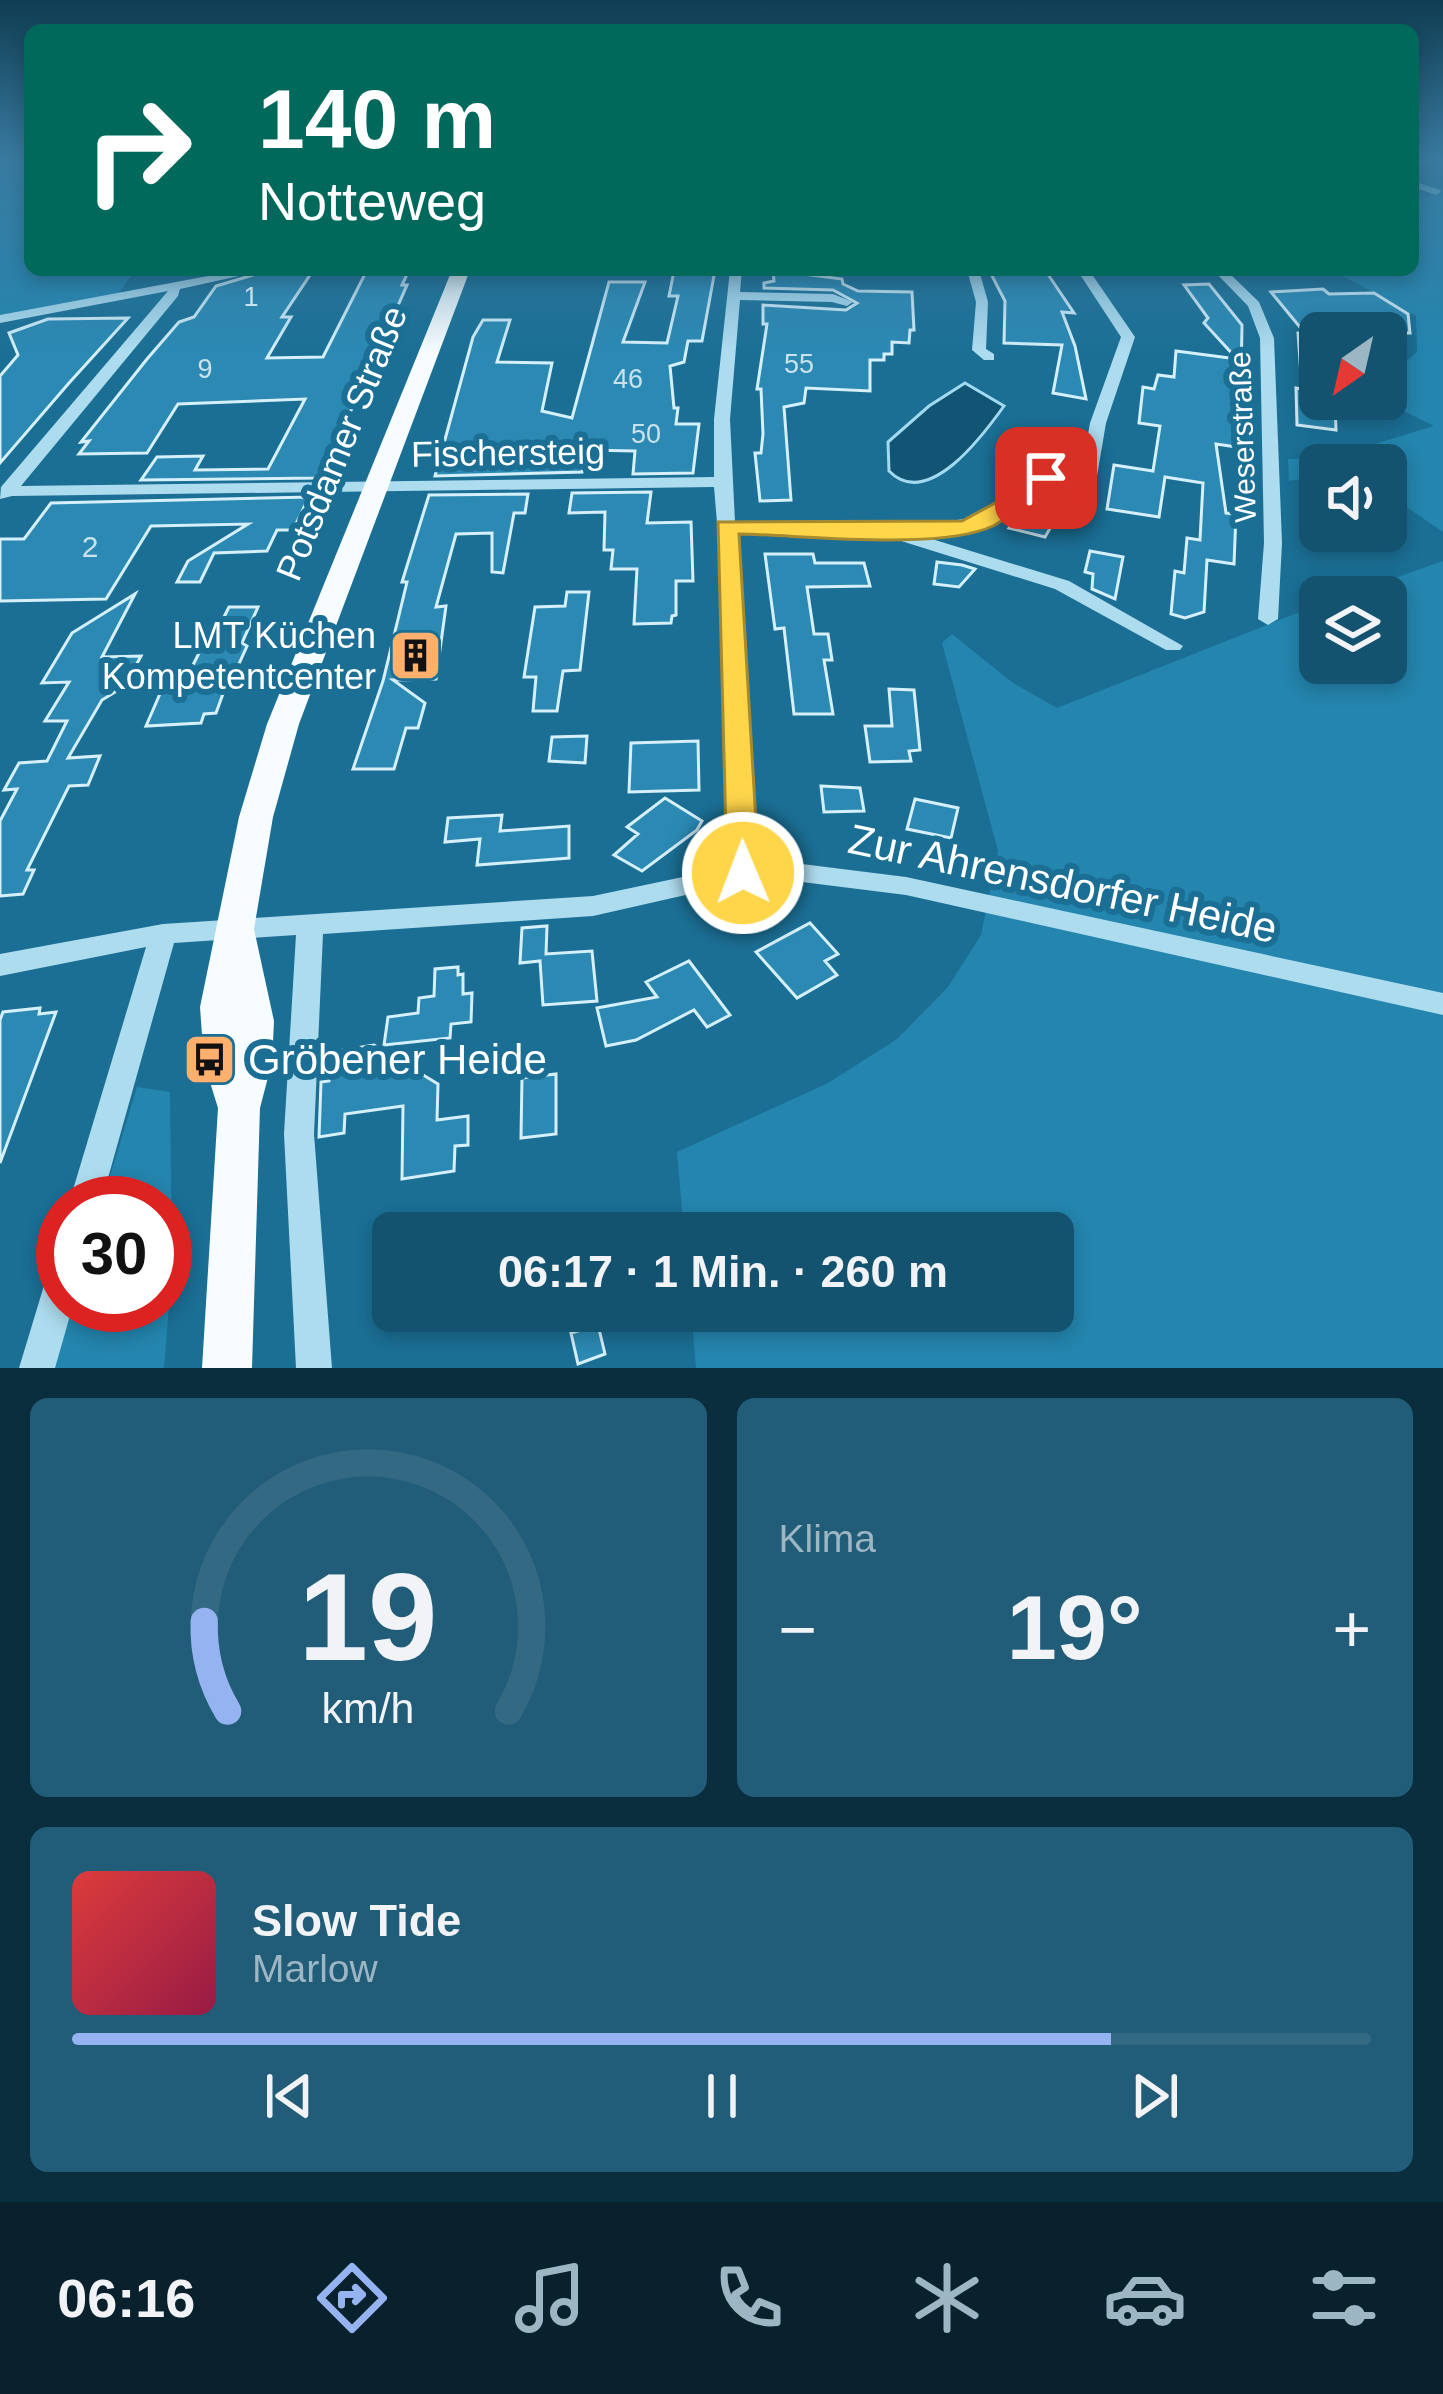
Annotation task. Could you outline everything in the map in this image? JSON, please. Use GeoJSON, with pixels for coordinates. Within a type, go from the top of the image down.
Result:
{"type":"FeatureCollection","features":[{"type":"Feature","properties":{"kind":"main road","name":"Potsdamer Straße"},"geometry":{"type":"LineString","coordinates":[[227,1368],[239,1108],[225,1063],[220,1007],[256,818],[283,724],[458,276]]}},
{"type":"Feature","properties":{"kind":"street"},"geometry":{"type":"LineString","coordinates":[[0,319],[228,276]]}},
{"type":"Feature","properties":{"kind":"street"},"geometry":{"type":"LineString","coordinates":[[736,276],[722,419],[722,482],[733,593],[743,873]]}},
{"type":"Feature","properties":{"kind":"street"},"geometry":{"type":"LineString","coordinates":[[975,276],[982,302],[979,350],[989,357]]}},
{"type":"Feature","properties":{"kind":"street"},"geometry":{"type":"LineString","coordinates":[[726,527],[964,527],[1016,501],[1030,484],[1089,476],[1098,423],[1127,337],[1087,276]]}},
{"type":"Feature","properties":{"kind":"street","name":"Weserstraße"},"geometry":{"type":"LineString","coordinates":[[1225,276],[1254,305],[1268,338],[1273,543],[1268,619]]}},
{"type":"Feature","properties":{"kind":"street"},"geometry":{"type":"LineString","coordinates":[[4,496],[116,368],[174,293],[174,286]]}},
{"type":"Feature","properties":{"kind":"street"},"geometry":{"type":"LineString","coordinates":[[735,296],[847,302]]}},
{"type":"Feature","properties":{"kind":"street","name":"Fischersteig"},"geometry":{"type":"LineString","coordinates":[[4,496],[722,482]]}},
{"type":"Feature","properties":{"kind":"street"},"geometry":{"type":"LineString","coordinates":[[883,530],[1041,577],[1173,646]]}},
{"type":"Feature","properties":{"kind":"street","name":"Zur Ahrensdorfer Heide"},"geometry":{"type":"LineString","coordinates":[[0,965],[163,934],[593,906],[743,873],[807,872],[906,886],[1443,1004]]}},
{"type":"Feature","properties":{"kind":"street"},"geometry":{"type":"LineString","coordinates":[[310,924],[299,1134],[314,1368]]}},
{"type":"Feature","properties":{"kind":"street"},"geometry":{"type":"LineString","coordinates":[[93,1176],[163,934]]}},
{"type":"Feature","properties":{"kind":"street"},"geometry":{"type":"LineString","coordinates":[[37,1368],[48,1332]]}},
{"type":"Feature","properties":{"kind":"shaded area"},"geometry":{"type":"Polygon","coordinates":[[[0,224],[24,224],[24,276],[131,276],[116,297],[0,319],[0,224]]]}},
{"type":"Feature","properties":{"kind":"shaded area"},"geometry":{"type":"Polygon","coordinates":[[[1419,224],[1443,224],[1443,532],[1407,507],[1407,444],[1375,444],[1434,426],[1407,413],[1407,361],[1417,352],[1416,316],[1343,276],[1419,276],[1419,224]]]}},
{"type":"Feature","properties":{"kind":"shaded area"},"geometry":{"type":"Polygon","coordinates":[[[965,383],[1004,406],[983,434],[954,464],[921,482],[904,481],[889,471],[888,442],[929,406],[965,383]]]}},
{"type":"Feature","properties":{"kind":"shaded area"},"geometry":{"type":"Polygon","coordinates":[[[1288,459],[1299,459],[1299,479],[1289,481],[1288,459]]]}},
{"type":"Feature","properties":{"kind":"shaded area"},"geometry":{"type":"Polygon","coordinates":[[[1443,561],[1443,1368],[696,1368],[693,1332],[1074,1332],[1074,1212],[682,1212],[677,1152],[828,1083],[897,1039],[948,987],[981,935],[998,851],[942,643],[952,634],[1013,683],[1057,708],[1299,612],[1299,684],[1407,684],[1407,576],[1400,576],[1443,561]]]}},
{"type":"Feature","properties":{"kind":"shaded area"},"geometry":{"type":"Polygon","coordinates":[[[137,1087],[170,1092],[171,1176],[110,1176],[137,1087]]]}},
{"type":"Feature","properties":{"kind":"shaded area"},"geometry":{"type":"Polygon","coordinates":[[[64,1332],[167,1332],[164,1368],[54,1368],[64,1332]]]}},
{"type":"Feature","properties":{"kind":"building"},"geometry":{"type":"Polygon","coordinates":[[[250,276],[309,276],[282,317],[291,317],[267,358],[323,357],[364,276],[406,276],[402,285],[407,285],[389,326],[395,326],[383,352],[377,352],[321,478],[141,480],[157,457],[203,456],[195,470],[268,469],[305,399],[178,404],[147,453],[79,454],[89,441],[81,442],[147,359],[179,322],[194,317],[216,286],[250,276]]]}},
{"type":"Feature","properties":{"kind":"building"},"geometry":{"type":"Polygon","coordinates":[[[673,276],[714,276],[702,341],[688,341],[684,362],[670,366],[674,408],[678,408],[676,424],[699,424],[693,473],[633,474],[635,451],[585,450],[582,472],[435,476],[473,337],[483,320],[510,320],[497,362],[552,363],[542,411],[572,418],[609,282],[645,282],[623,342],[667,343],[678,296],[669,296],[673,276]]]}},
{"type":"Feature","properties":{"kind":"building"},"geometry":{"type":"Polygon","coordinates":[[[774,276],[819,276],[842,279],[858,291],[912,292],[914,330],[910,330],[909,343],[892,342],[892,354],[884,354],[884,360],[870,360],[870,391],[806,388],[804,403],[784,407],[791,500],[760,501],[755,453],[761,453],[763,434],[761,389],[757,389],[767,324],[763,324],[763,305],[846,310],[857,303],[833,290],[764,288],[764,283],[774,281],[774,276]]]}},
{"type":"Feature","properties":{"kind":"building"},"geometry":{"type":"Polygon","coordinates":[[[992,276],[1049,276],[1074,313],[1062,312],[1086,399],[1053,393],[1062,345],[1004,343],[1005,301],[992,276]]]}},
{"type":"Feature","properties":{"kind":"building"},"geometry":{"type":"Polygon","coordinates":[[[1209,284],[1242,325],[1240,438],[1237,447],[1216,444],[1226,513],[1236,514],[1234,564],[1207,560],[1204,612],[1185,618],[1171,614],[1175,571],[1184,573],[1187,538],[1200,540],[1203,483],[1165,477],[1159,517],[1107,509],[1114,465],[1153,471],[1160,426],[1139,423],[1143,387],[1154,389],[1158,375],[1174,377],[1176,351],[1237,359],[1204,323],[1208,318],[1184,285],[1209,284]]]}},
{"type":"Feature","properties":{"kind":"building"},"geometry":{"type":"Polygon","coordinates":[[[1271,292],[1374,293],[1405,312],[1299,312],[1299,326],[1271,292]]]}},
{"type":"Feature","properties":{"kind":"building"},"geometry":{"type":"Polygon","coordinates":[[[128,318],[0,463],[0,376],[18,355],[9,333],[48,319],[128,318]]]}},
{"type":"Feature","properties":{"kind":"building"},"geometry":{"type":"Polygon","coordinates":[[[1296,388],[1299,420],[1336,420],[1336,430],[1297,425],[1296,388]]]}},
{"type":"Feature","properties":{"kind":"building"},"geometry":{"type":"Polygon","coordinates":[[[651,492],[647,523],[691,522],[693,581],[676,581],[676,615],[671,623],[634,624],[637,569],[611,569],[613,550],[604,550],[605,512],[569,513],[572,493],[651,492]]]}},
{"type":"Feature","properties":{"kind":"building"},"geometry":{"type":"Polygon","coordinates":[[[528,494],[525,513],[514,513],[503,573],[492,572],[492,533],[456,534],[436,607],[446,606],[436,679],[393,680],[425,703],[418,728],[406,728],[394,769],[353,769],[383,681],[407,582],[402,582],[429,495],[528,494]]]}},
{"type":"Feature","properties":{"kind":"building"},"geometry":{"type":"Polygon","coordinates":[[[309,497],[293,530],[277,530],[267,551],[214,553],[200,582],[177,582],[188,561],[248,524],[151,526],[106,599],[0,601],[0,539],[24,539],[51,503],[309,497]]]}},
{"type":"Feature","properties":{"kind":"building"},"geometry":{"type":"Polygon","coordinates":[[[1021,509],[1056,518],[1045,537],[1009,528],[1021,509]]]}},
{"type":"Feature","properties":{"kind":"building"},"geometry":{"type":"Polygon","coordinates":[[[1090,551],[1123,557],[1115,599],[1092,589],[1093,574],[1085,572],[1090,551]]]}},
{"type":"Feature","properties":{"kind":"building"},"geometry":{"type":"Polygon","coordinates":[[[765,554],[813,554],[815,563],[864,563],[870,586],[807,587],[814,634],[828,634],[832,660],[824,660],[833,714],[794,714],[784,628],[775,629],[765,554]]]}},
{"type":"Feature","properties":{"kind":"building"},"geometry":{"type":"Polygon","coordinates":[[[937,562],[975,569],[959,587],[934,584],[937,562]]]}},
{"type":"Feature","properties":{"kind":"building"},"geometry":{"type":"Polygon","coordinates":[[[567,592],[589,592],[580,670],[563,671],[557,711],[533,711],[536,677],[524,677],[535,607],[565,606],[567,592]]]}},
{"type":"Feature","properties":{"kind":"building"},"geometry":{"type":"Polygon","coordinates":[[[135,594],[102,657],[141,656],[125,686],[102,700],[68,758],[100,756],[88,785],[69,786],[27,870],[34,870],[23,894],[0,896],[0,821],[17,789],[4,790],[19,763],[47,761],[67,721],[45,721],[69,682],[42,683],[72,633],[135,594]]]}},
{"type":"Feature","properties":{"kind":"building"},"geometry":{"type":"Polygon","coordinates":[[[229,607],[258,607],[242,643],[247,646],[238,666],[233,666],[216,713],[204,714],[201,723],[146,726],[166,680],[186,679],[215,621],[222,621],[229,607]]]}},
{"type":"Feature","properties":{"kind":"building"},"geometry":{"type":"Polygon","coordinates":[[[889,689],[914,690],[920,750],[909,751],[911,761],[870,762],[865,726],[892,726],[889,689]]]}},
{"type":"Feature","properties":{"kind":"building"},"geometry":{"type":"Polygon","coordinates":[[[587,736],[585,763],[549,761],[552,737],[587,736]]]}},
{"type":"Feature","properties":{"kind":"building"},"geometry":{"type":"Polygon","coordinates":[[[698,741],[699,790],[629,792],[631,743],[698,741]]]}},
{"type":"Feature","properties":{"kind":"building"},"geometry":{"type":"Polygon","coordinates":[[[821,786],[860,788],[864,811],[824,812],[821,786]]]}},
{"type":"Feature","properties":{"kind":"building"},"geometry":{"type":"Polygon","coordinates":[[[665,798],[702,821],[697,830],[642,871],[614,855],[638,834],[627,827],[665,798]]]}},
{"type":"Feature","properties":{"kind":"building"},"geometry":{"type":"Polygon","coordinates":[[[915,799],[958,808],[951,838],[907,829],[915,799]]]}},
{"type":"Feature","properties":{"kind":"building"},"geometry":{"type":"Polygon","coordinates":[[[502,815],[500,831],[569,826],[569,858],[477,865],[480,839],[445,842],[448,818],[502,815]]]}},
{"type":"Feature","properties":{"kind":"building"},"geometry":{"type":"Polygon","coordinates":[[[810,923],[838,954],[825,961],[837,975],[797,998],[756,952],[810,923]]]}},
{"type":"Feature","properties":{"kind":"building"},"geometry":{"type":"Polygon","coordinates":[[[547,926],[546,954],[592,951],[597,1001],[543,1005],[540,961],[520,963],[522,928],[547,926]]]}},
{"type":"Feature","properties":{"kind":"building"},"geometry":{"type":"Polygon","coordinates":[[[689,961],[730,1015],[707,1027],[694,1010],[636,1040],[606,1046],[597,1008],[657,997],[646,982],[689,961]]]}},
{"type":"Feature","properties":{"kind":"building"},"geometry":{"type":"Polygon","coordinates":[[[458,967],[458,975],[463,974],[463,994],[472,993],[471,1022],[451,1024],[450,1038],[384,1045],[388,1017],[418,1013],[419,998],[434,996],[435,969],[458,967]]]}},
{"type":"Feature","properties":{"kind":"building"},"geometry":{"type":"Polygon","coordinates":[[[40,1008],[39,1014],[56,1012],[0,1163],[0,1020],[3,1012],[40,1008]]]}},
{"type":"Feature","properties":{"kind":"building"},"geometry":{"type":"Polygon","coordinates":[[[374,1045],[438,1084],[437,1120],[468,1116],[468,1145],[455,1146],[454,1171],[402,1179],[403,1106],[345,1114],[344,1133],[319,1137],[321,1082],[329,1081],[330,1060],[342,1058],[343,1050],[374,1045]]]}},
{"type":"Feature","properties":{"kind":"building"},"geometry":{"type":"Polygon","coordinates":[[[556,1074],[556,1134],[521,1138],[522,1078],[556,1074]]]}},
{"type":"Feature","properties":{"kind":"building"},"geometry":{"type":"Polygon","coordinates":[[[600,1332],[605,1354],[578,1364],[571,1333],[600,1332]]]}},
{"type":"Feature","properties":{"kind":"place","name":"LMT Küchen Kompetentcenter"},"geometry":{"type":"Point","coordinates":[415,656]}},
{"type":"Feature","properties":{"kind":"place","name":"Gröbener Heide"},"geometry":{"type":"Point","coordinates":[209,1059]}},
{"type":"Feature","properties":{"kind":"route"},"geometry":{"type":"LineString","coordinates":[[743,873],[733,593],[726,527],[925,531],[964,527],[985,521],[1016,501],[1030,484],[1046,478]]}}]}
